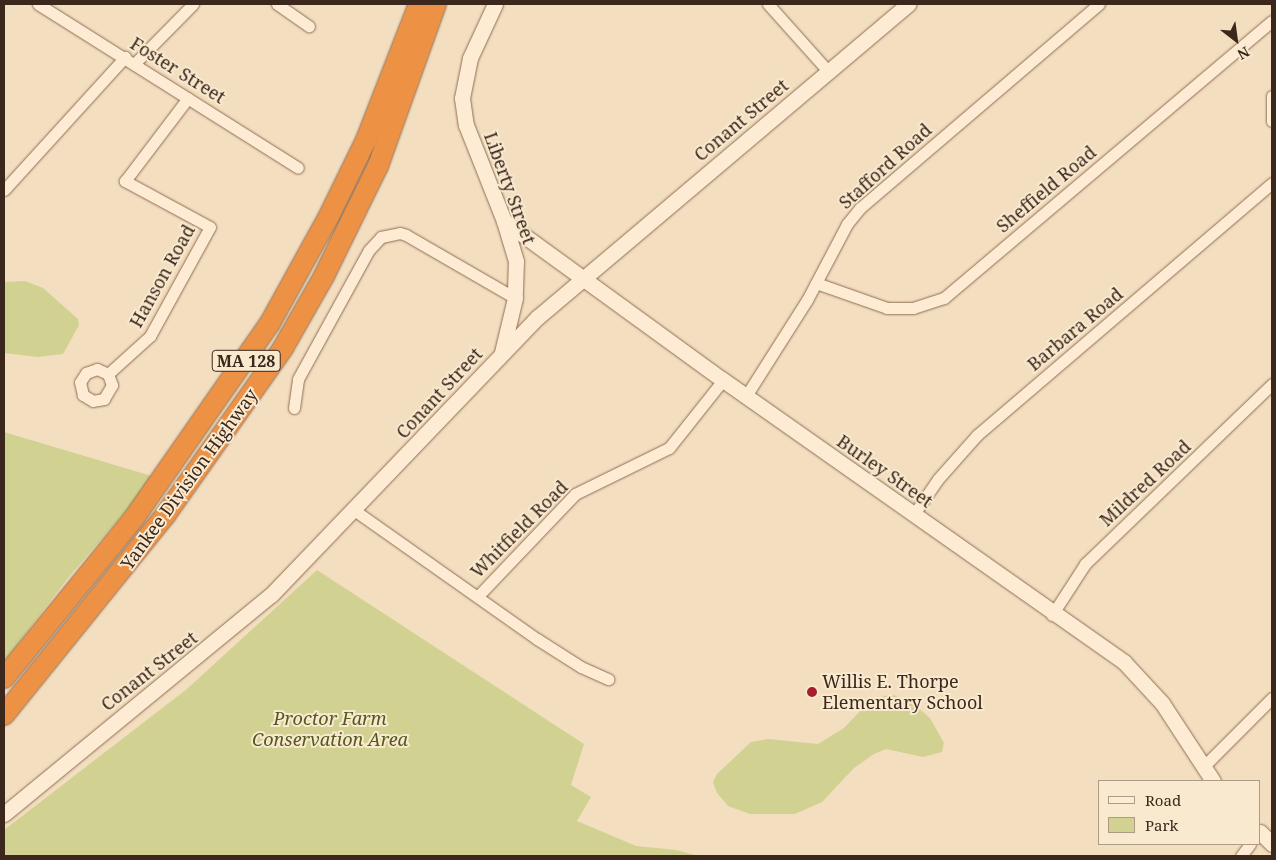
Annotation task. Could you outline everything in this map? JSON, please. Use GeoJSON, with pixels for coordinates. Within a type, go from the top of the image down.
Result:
{"type":"FeatureCollection","features":[{"type":"Feature","properties":{"kind":"highway"},"geometry":{"type":"LineString","coordinates":[[366,140],[411,4]]}},
{"type":"Feature","properties":{"kind":"highway","name":"Yankee Division Highway"},"geometry":{"type":"LineString","coordinates":[[4,678],[134,518],[249,356],[309,254],[366,140],[419,4]]}},
{"type":"Feature","properties":{"kind":"highway","name":"Yankee Division Highway"},"geometry":{"type":"LineString","coordinates":[[4,714],[166,514],[283,348],[343,240],[393,128],[436,4]]}},
{"type":"Feature","properties":{"kind":"highway"},"geometry":{"type":"LineString","coordinates":[[393,128],[418,82],[448,4]]}},
{"type":"Feature","properties":{"kind":"main road","name":"Liberty Street"},"geometry":{"type":"LineString","coordinates":[[495,4],[466,72],[462,98],[466,125],[504,221],[516,262],[515,298],[502,353]]}},
{"type":"Feature","properties":{"kind":"main road","name":"Conant Street"},"geometry":{"type":"LineString","coordinates":[[4,814],[271,594],[354,510],[502,353],[582,279],[908,4]]}},
{"type":"Feature","properties":{"kind":"main road","name":"Burley Street"},"geometry":{"type":"LineString","coordinates":[[504,221],[723,380],[914,514],[1052,614],[1124,662],[1148,685],[1212,780]]}},
{"type":"Feature","properties":{"kind":"main road"},"geometry":{"type":"LineString","coordinates":[[1261,833],[1272,844]]}},
{"type":"Feature","properties":{"kind":"street","name":"Foster Street"},"geometry":{"type":"LineString","coordinates":[[38,4],[130,60],[298,168]]}},
{"type":"Feature","properties":{"kind":"street"},"geometry":{"type":"LineString","coordinates":[[4,190],[130,60],[194,4]]}},
{"type":"Feature","properties":{"kind":"street"},"geometry":{"type":"LineString","coordinates":[[277,4],[309,26]]}},
{"type":"Feature","properties":{"kind":"street"},"geometry":{"type":"LineString","coordinates":[[768,4],[828,71]]}},
{"type":"Feature","properties":{"kind":"street","name":"Stafford Road"},"geometry":{"type":"LineString","coordinates":[[746,396],[816,283],[847,224],[860,208],[1099,4]]}},
{"type":"Feature","properties":{"kind":"street","name":"Sheffield Road"},"geometry":{"type":"LineString","coordinates":[[816,283],[887,308],[913,308],[944,298],[1272,21]]}},
{"type":"Feature","properties":{"kind":"street"},"geometry":{"type":"LineString","coordinates":[[1272,96],[1272,121]]}},
{"type":"Feature","properties":{"kind":"street","name":"Hanson Road"},"geometry":{"type":"LineString","coordinates":[[108,374],[150,336],[210,227],[125,181],[188,98]]}},
{"type":"Feature","properties":{"kind":"street","name":"Barbara Road"},"geometry":{"type":"LineString","coordinates":[[914,514],[938,479],[977,435],[1272,183]]}},
{"type":"Feature","properties":{"kind":"street"},"geometry":{"type":"LineString","coordinates":[[294,408],[298,379],[369,250],[381,237],[395,233],[406,236],[490,286],[515,298]]}},
{"type":"Feature","properties":{"kind":"street","name":"Whitfield Road"},"geometry":{"type":"LineString","coordinates":[[478,596],[575,494],[662,453],[674,444],[723,380]]}},
{"type":"Feature","properties":{"kind":"street","name":"Mildred Road"},"geometry":{"type":"LineString","coordinates":[[1052,614],[1085,564],[1272,384]]}},
{"type":"Feature","properties":{"kind":"street"},"geometry":{"type":"LineString","coordinates":[[354,510],[581,667],[608,679]]}},
{"type":"Feature","properties":{"kind":"street"},"geometry":{"type":"LineString","coordinates":[[1203,767],[1272,698]]}},
{"type":"Feature","properties":{"kind":"street"},"geometry":{"type":"LineString","coordinates":[[1240,856],[1249,845]]}},
{"type":"Feature","properties":{"kind":"green space"},"geometry":{"type":"Polygon","coordinates":[[[25,281],[43,288],[78,319],[79,325],[63,354],[38,357],[4,353],[4,282],[25,281]]]}},
{"type":"Feature","properties":{"kind":"green space"},"geometry":{"type":"Polygon","coordinates":[[[4,432],[155,477],[68,578],[4,662],[4,432]]]}},
{"type":"Feature","properties":{"kind":"green space","name":"Proctor Farm Conservation Area"},"geometry":{"type":"Polygon","coordinates":[[[317,570],[584,744],[571,785],[591,797],[577,821],[636,846],[676,850],[698,856],[4,856],[4,830],[187,689],[317,570]]]}},
{"type":"Feature","properties":{"kind":"green space"},"geometry":{"type":"Polygon","coordinates":[[[894,695],[916,706],[930,718],[944,743],[942,752],[923,757],[886,749],[874,754],[854,768],[822,802],[795,814],[750,814],[728,806],[717,793],[713,782],[717,774],[751,742],[768,739],[818,744],[844,728],[865,706],[884,696],[894,695]]]}},
{"type":"Feature","properties":{"kind":"place","name":"Willis E. Thorpe Elementary School"},"geometry":{"type":"Point","coordinates":[812,692]}}]}
